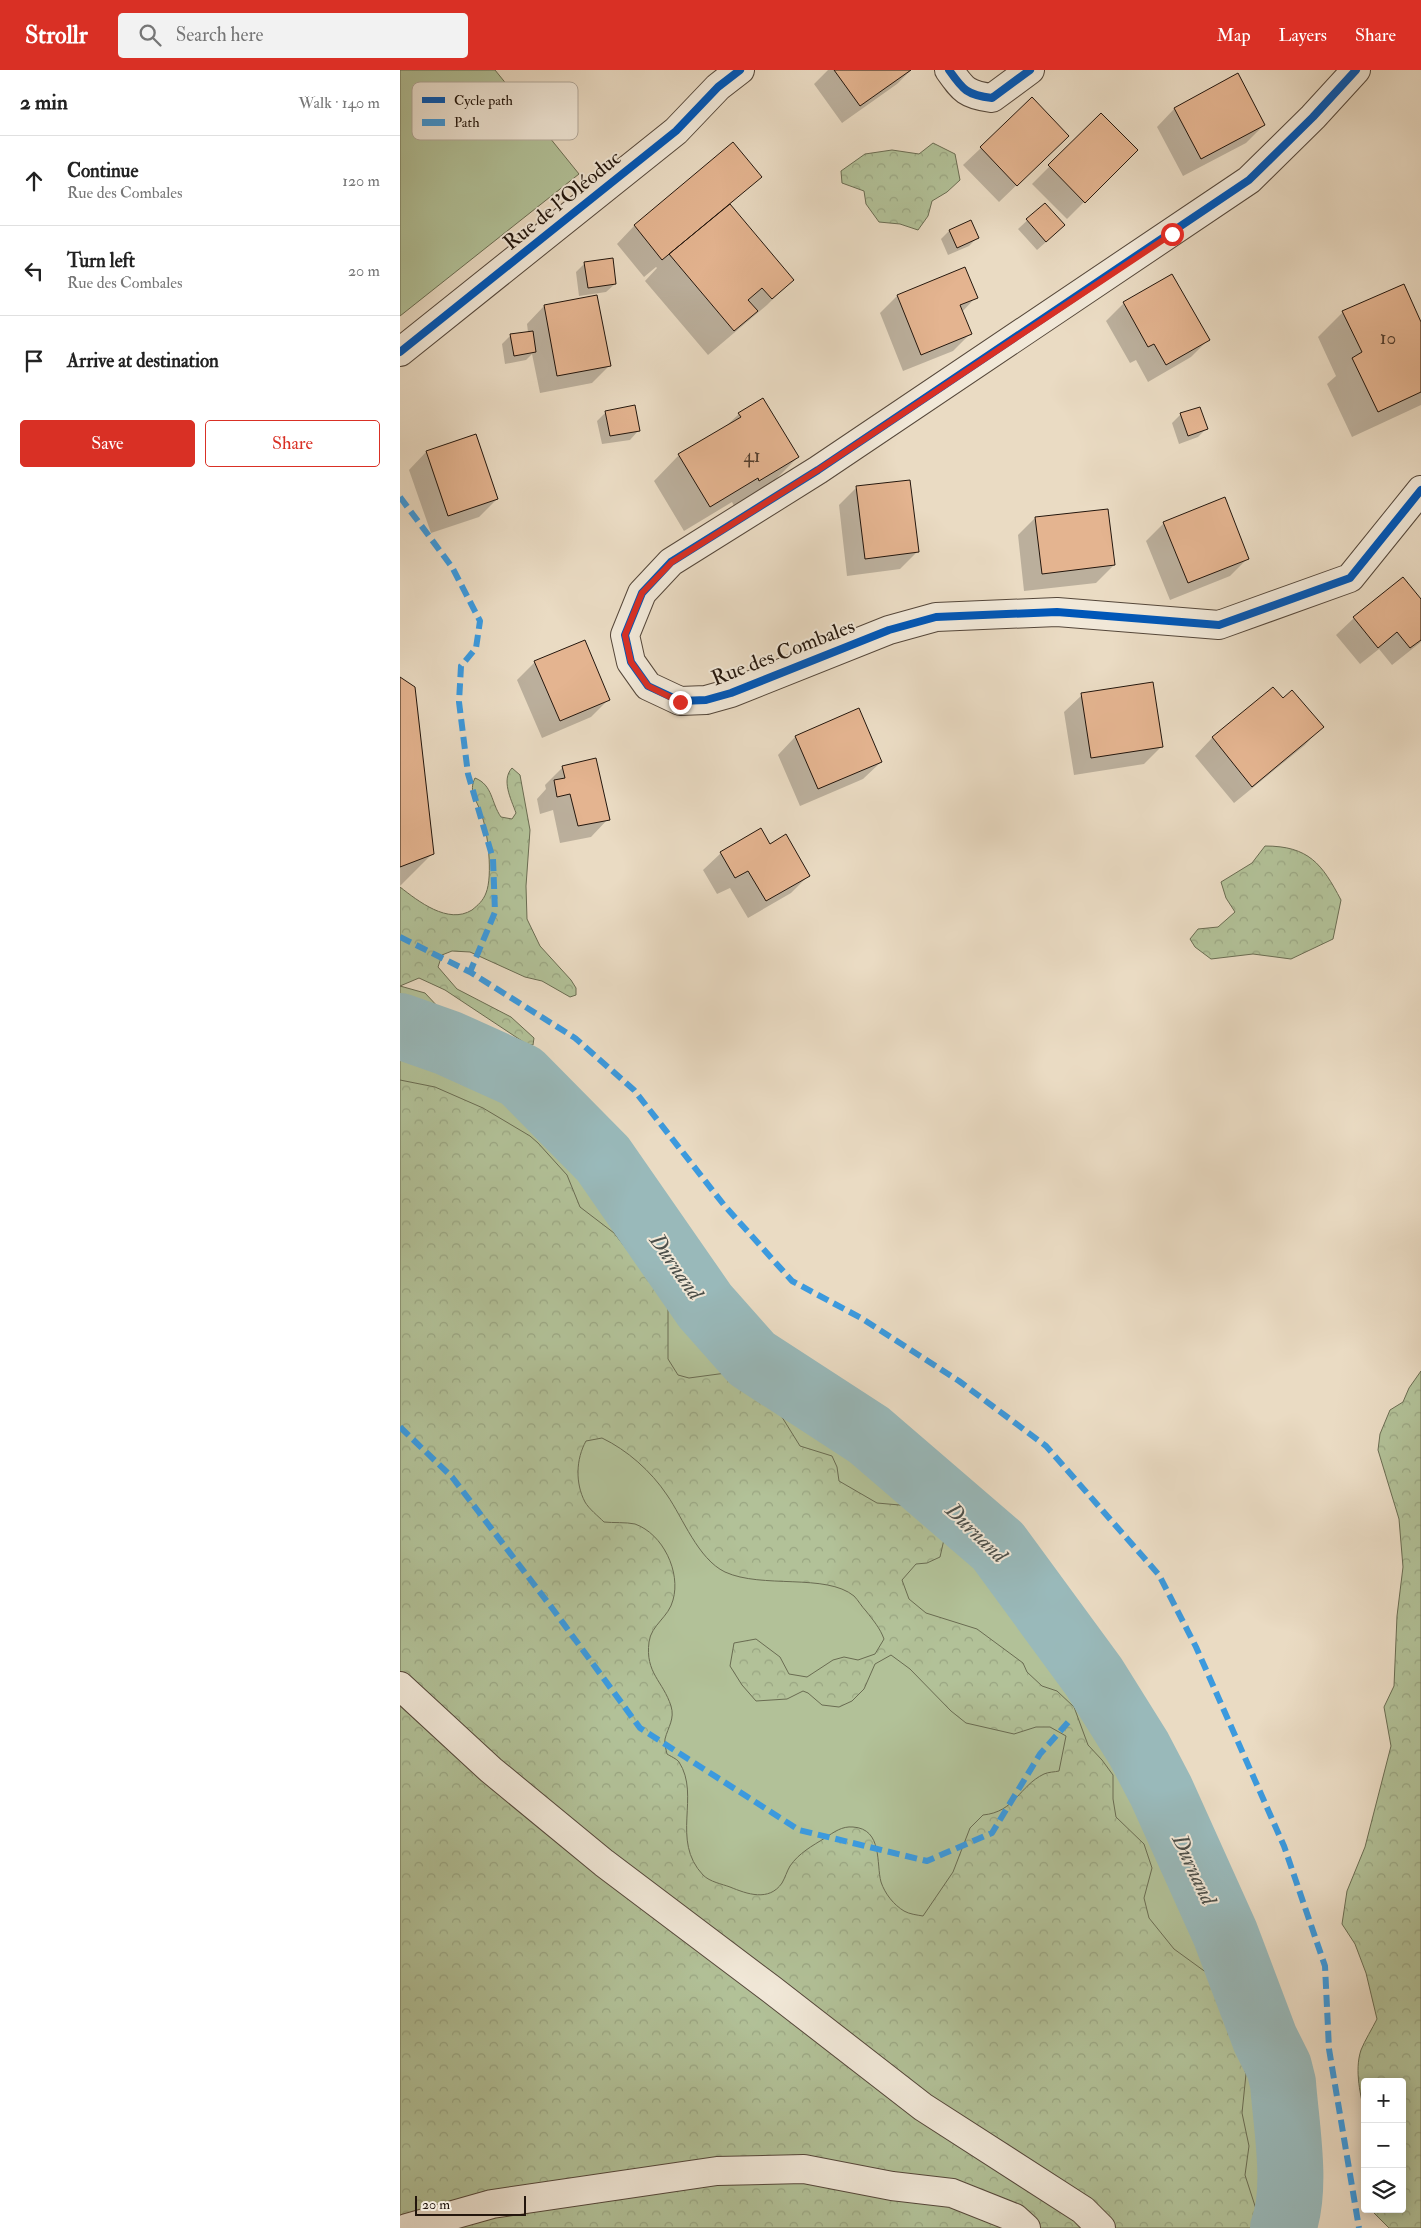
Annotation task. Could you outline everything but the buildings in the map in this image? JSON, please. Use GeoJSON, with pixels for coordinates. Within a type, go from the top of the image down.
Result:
{"type":"FeatureCollection","features":[{"type":"Feature","properties":{"kind":"street","name":"Rue de l'Oléoduc"},"geometry":{"type":"LineString","coordinates":[[400,352],[676,131],[718,87],[740,70]]}},
{"type":"Feature","properties":{"kind":"street"},"geometry":{"type":"LineString","coordinates":[[949,70],[961,88],[974,96],[992,98],[1030,70]]}},
{"type":"Feature","properties":{"kind":"street","name":"Rue des Combales"},"geometry":{"type":"LineString","coordinates":[[1356,70],[1313,117],[1241,185],[818,470],[672,562],[642,593],[625,635],[631,662],[648,686],[680,702],[706,700],[731,694],[889,630],[936,617],[1058,612],[1219,625],[1350,578],[1421,490]]}},
{"type":"Feature","properties":{"kind":"street"},"geometry":{"type":"LineString","coordinates":[[400,1686],[491,1770],[604,1863],[923,2107],[1083,2210],[1101,2228]]}},
{"type":"Feature","properties":{"kind":"street"},"geometry":{"type":"LineString","coordinates":[[408,2228],[492,2204],[717,2171],[804,2168],[892,2186],[952,2193],[1015,2218],[1026,2228]]}},
{"type":"Feature","properties":{"kind":"green space"},"geometry":{"type":"Polygon","coordinates":[[[400,70],[495,70],[505,82],[412,82],[412,140],[552,140],[579,174],[400,316],[400,70]]]}},
{"type":"Feature","properties":{"kind":"green space"},"geometry":{"type":"Polygon","coordinates":[[[933,143],[955,154],[960,180],[947,192],[932,201],[928,216],[918,230],[900,224],[879,222],[866,204],[864,191],[842,183],[841,171],[865,154],[892,150],[919,154],[933,143]]]}},
{"type":"Feature","properties":{"kind":"green space"},"geometry":{"type":"Polygon","coordinates":[[[512,768],[520,775],[530,830],[526,886],[527,919],[540,946],[571,980],[576,988],[576,995],[570,997],[542,981],[525,977],[470,952],[452,951],[442,955],[438,967],[457,989],[511,1017],[534,1038],[533,1045],[528,1045],[445,990],[419,978],[400,986],[400,887],[424,904],[443,913],[453,915],[463,914],[472,910],[480,903],[485,896],[488,885],[489,853],[484,821],[474,796],[473,783],[475,778],[481,781],[488,790],[501,817],[512,819],[516,813],[510,796],[507,778],[512,768]]]}},
{"type":"Feature","properties":{"kind":"green space"},"geometry":{"type":"Polygon","coordinates":[[[1265,846],[1293,849],[1312,860],[1327,876],[1341,900],[1333,939],[1291,959],[1253,954],[1211,959],[1195,947],[1190,939],[1198,929],[1218,927],[1235,912],[1226,898],[1221,882],[1252,863],[1265,846]]]}},
{"type":"Feature","properties":{"kind":"green space"},"geometry":{"type":"Polygon","coordinates":[[[400,986],[425,993],[755,1345],[1015,1537],[1295,2076],[1279,2228],[400,2228],[400,986]]]}},
{"type":"Feature","properties":{"kind":"green space"},"geometry":{"type":"Polygon","coordinates":[[[400,1080],[435,1087],[483,1108],[530,1136],[538,1143],[567,1175],[580,1207],[614,1233],[632,1256],[654,1271],[664,1286],[668,1302],[668,1359],[678,1375],[689,1378],[726,1373],[745,1375],[767,1393],[800,1446],[832,1456],[837,1467],[839,1481],[877,1503],[922,1507],[938,1515],[945,1535],[940,1557],[927,1563],[916,1564],[902,1580],[909,1599],[926,1613],[977,1629],[1023,1663],[1027,1672],[1042,1686],[1057,1691],[1074,1707],[1088,1745],[1113,1775],[1113,1799],[1116,1817],[1144,1844],[1152,1868],[1144,1898],[1149,1918],[1174,1949],[1218,1981],[1227,1997],[1229,2034],[1239,2053],[1246,2074],[1242,2113],[1249,2146],[1245,2175],[1256,2209],[1253,2228],[400,2228],[400,1080]],[[602,1438],[586,1441],[580,1455],[578,1479],[582,1495],[591,1510],[604,1522],[635,1524],[645,1529],[661,1545],[668,1555],[672,1566],[675,1589],[673,1600],[668,1611],[650,1636],[648,1653],[652,1669],[671,1706],[672,1719],[665,1744],[667,1754],[679,1762],[685,1775],[688,1803],[688,1847],[693,1861],[703,1875],[713,1881],[750,1894],[771,1893],[782,1883],[794,1861],[811,1847],[842,1828],[853,1827],[863,1829],[874,1841],[881,1882],[887,1895],[904,1911],[923,1916],[953,1872],[970,1828],[983,1815],[994,1813],[1010,1804],[1036,1779],[1046,1773],[1059,1771],[1066,1736],[1050,1727],[1036,1727],[1014,1734],[966,1723],[951,1711],[910,1669],[891,1655],[875,1664],[864,1689],[852,1701],[839,1707],[822,1705],[803,1691],[787,1699],[756,1701],[742,1685],[730,1666],[734,1643],[756,1639],[780,1657],[789,1674],[807,1677],[833,1660],[844,1657],[858,1660],[875,1654],[884,1639],[880,1631],[856,1598],[842,1589],[811,1583],[757,1580],[740,1577],[715,1566],[699,1548],[673,1504],[654,1478],[629,1455],[602,1438]]]}},
{"type":"Feature","properties":{"kind":"green space"},"geometry":{"type":"Polygon","coordinates":[[[1421,1371],[1421,2228],[1389,2228],[1374,2213],[1406,2213],[1406,2078],[1361,2078],[1361,2094],[1359,2058],[1361,2050],[1377,2019],[1366,1973],[1355,1944],[1342,1924],[1347,1891],[1365,1847],[1391,1746],[1384,1707],[1394,1686],[1397,1616],[1403,1567],[1399,1519],[1378,1450],[1380,1434],[1390,1410],[1403,1402],[1409,1388],[1421,1371]]]}},
{"type":"Feature","properties":{"kind":"waterway","name":"Durnand"},"geometry":{"type":"LineString","coordinates":[[400,1026],[448,1043],[521,1076],[603,1159],[705,1306],[752,1359],[869,1435],[998,1546],[1094,1677],[1139,1749],[1161,1791],[1225,1933],[1265,2039],[1279,2067],[1283,2083],[1290,2157],[1290,2195],[1283,2228]]}},
{"type":"Feature","properties":{"kind":"marked path"},"geometry":{"type":"LineString","coordinates":[[400,497],[452,567],[480,621],[476,648],[461,666],[459,702],[468,774],[493,859],[495,912],[470,972]]}},
{"type":"Feature","properties":{"kind":"marked path"},"geometry":{"type":"LineString","coordinates":[[400,937],[470,972],[575,1038],[634,1090],[724,1205],[792,1281],[861,1318],[959,1381],[1046,1446],[1159,1575],[1196,1647],[1284,1846],[1325,1966],[1329,2049],[1359,2228]]}},
{"type":"Feature","properties":{"kind":"marked path"},"geometry":{"type":"LineString","coordinates":[[400,1427],[452,1477],[552,1608],[640,1728],[799,1830],[927,1861],[992,1833],[1040,1754],[1070,1720]]}},
{"type":"Feature","properties":{"kind":"cycle path"},"geometry":{"type":"LineString","coordinates":[[400,352],[676,131],[718,87],[740,70]]}},
{"type":"Feature","properties":{"kind":"cycle path"},"geometry":{"type":"LineString","coordinates":[[949,70],[966,90],[977,95],[992,98],[1030,70]]}},
{"type":"Feature","properties":{"kind":"cycle path"},"geometry":{"type":"LineString","coordinates":[[1356,70],[1313,117],[1249,180],[818,470],[671,562],[642,593],[625,635],[631,662],[648,686],[680,701],[706,700],[731,693],[889,630],[936,617],[1057,612],[1219,625],[1350,578],[1421,490]]}},
{"type":"Feature","properties":{"kind":"route"},"geometry":{"type":"LineString","coordinates":[[680,702],[648,686],[631,662],[625,635],[642,593],[672,562],[818,470],[1172,234]]}}]}
